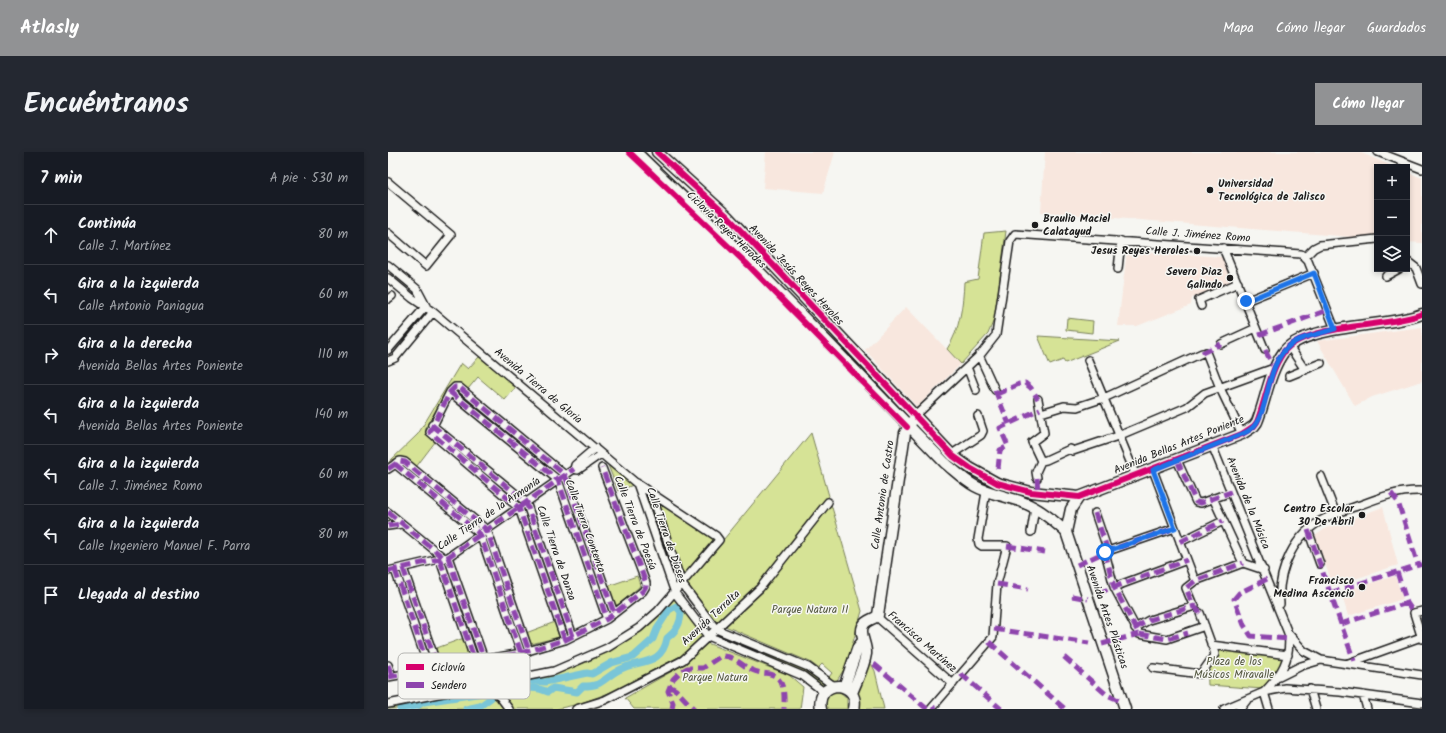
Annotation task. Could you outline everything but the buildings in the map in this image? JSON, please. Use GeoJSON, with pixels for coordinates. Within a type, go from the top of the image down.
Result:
{"type":"FeatureCollection","features":[{"type":"Feature","properties":{"kind":"street","name":"Avenida Jesús Reyes Heroles"},"geometry":{"type":"LineString","coordinates":[[636,152],[748,260],[908,425]]}},
{"type":"Feature","properties":{"kind":"street","name":"Avenida Jesús Reyes Heroles"},"geometry":{"type":"LineString","coordinates":[[657,152],[727,216],[915,416]]}},
{"type":"Feature","properties":{"kind":"street"},"geometry":{"type":"LineString","coordinates":[[1378,152],[1422,169]]}},
{"type":"Feature","properties":{"kind":"street"},"geometry":{"type":"LineString","coordinates":[[668,182],[679,172]]}},
{"type":"Feature","properties":{"kind":"street"},"geometry":{"type":"LineString","coordinates":[[388,182],[451,235],[426,266],[388,233]]}},
{"type":"Feature","properties":{"kind":"street","name":"Calle J. Jiménez Romo"},"geometry":{"type":"LineString","coordinates":[[1012,237],[1020,234],[1295,253],[1305,257]]}},
{"type":"Feature","properties":{"kind":"street","name":"Calle Antonio de Castro"},"geometry":{"type":"LineString","coordinates":[[877,617],[904,438],[908,425],[915,416],[992,341],[998,328],[1010,241],[1012,237]]}},
{"type":"Feature","properties":{"kind":"street"},"geometry":{"type":"LineString","coordinates":[[1335,329],[1314,273],[1305,257],[1314,248],[1320,245],[1374,239]]}},
{"type":"Feature","properties":{"kind":"street"},"geometry":{"type":"LineString","coordinates":[[1118,269],[1121,241]]}},
{"type":"Feature","properties":{"kind":"street"},"geometry":{"type":"LineString","coordinates":[[1223,248],[1266,350]]}},
{"type":"Feature","properties":{"kind":"street"},"geometry":{"type":"LineString","coordinates":[[1410,264],[1416,268],[1422,284]]}},
{"type":"Feature","properties":{"kind":"street","name":"Avenida Tierra de Gloria"},"geometry":{"type":"LineString","coordinates":[[388,265],[417,289],[426,306]]}},
{"type":"Feature","properties":{"kind":"street"},"geometry":{"type":"LineString","coordinates":[[1386,276],[1393,272]]}},
{"type":"Feature","properties":{"kind":"street"},"geometry":{"type":"LineString","coordinates":[[1246,301],[1314,273]]}},
{"type":"Feature","properties":{"kind":"street","name":"Avenida Tierra de Gloria"},"geometry":{"type":"LineString","coordinates":[[388,278],[412,298],[426,306],[636,483]]}},
{"type":"Feature","properties":{"kind":"street"},"geometry":{"type":"LineString","coordinates":[[1201,306],[1199,300],[1238,283]]}},
{"type":"Feature","properties":{"kind":"street"},"geometry":{"type":"LineString","coordinates":[[388,350],[426,306]]}},
{"type":"Feature","properties":{"kind":"street"},"geometry":{"type":"LineString","coordinates":[[388,361],[395,358],[433,312]]}},
{"type":"Feature","properties":{"kind":"street"},"geometry":{"type":"LineString","coordinates":[[1305,370],[1288,346],[1335,329],[1410,319],[1422,314]]}},
{"type":"Feature","properties":{"kind":"street"},"geometry":{"type":"LineString","coordinates":[[1221,344],[1256,328]]}},
{"type":"Feature","properties":{"kind":"street","name":"Avenida Bellas Artes Poniente"},"geometry":{"type":"LineString","coordinates":[[1080,497],[1153,470],[1242,434],[1254,426],[1257,422],[1274,368],[1288,346]]}},
{"type":"Feature","properties":{"kind":"street"},"geometry":{"type":"LineString","coordinates":[[1041,413],[1064,406],[1077,408],[1104,398],[1204,352],[1242,434]]}},
{"type":"Feature","properties":{"kind":"street"},"geometry":{"type":"LineString","coordinates":[[979,355],[995,390]]}},
{"type":"Feature","properties":{"kind":"street"},"geometry":{"type":"LineString","coordinates":[[1088,360],[1118,436],[1136,476]]}},
{"type":"Feature","properties":{"kind":"street"},"geometry":{"type":"LineString","coordinates":[[1289,376],[1321,363]]}},
{"type":"Feature","properties":{"kind":"street"},"geometry":{"type":"LineString","coordinates":[[967,367],[976,390]]}},
{"type":"Feature","properties":{"kind":"street"},"geometry":{"type":"LineString","coordinates":[[1041,461],[1070,449],[1073,451],[1118,436],[1187,407],[1205,393],[1274,368]]}},
{"type":"Feature","properties":{"kind":"street","name":"Calle Tierra Contenta"},"geometry":{"type":"LineString","coordinates":[[606,619],[558,480],[450,392],[456,387],[459,387],[565,475],[614,613]]}},
{"type":"Feature","properties":{"kind":"street"},"geometry":{"type":"LineString","coordinates":[[432,425],[450,392]]}},
{"type":"Feature","properties":{"kind":"street"},"geometry":{"type":"LineString","coordinates":[[1037,478],[1036,472],[1041,461],[1032,442],[1044,434],[1038,399]]}},
{"type":"Feature","properties":{"kind":"street"},"geometry":{"type":"LineString","coordinates":[[915,416],[952,454],[970,468],[997,483],[1031,492],[1080,497],[1071,510],[1066,532]]}},
{"type":"Feature","properties":{"kind":"street"},"geometry":{"type":"LineString","coordinates":[[952,454],[981,435],[983,431],[978,416]]}},
{"type":"Feature","properties":{"kind":"street","name":"Calle Tierra de Danza"},"geometry":{"type":"LineString","coordinates":[[565,640],[519,508],[430,432],[432,425],[526,502],[573,636]]}},
{"type":"Feature","properties":{"kind":"street","name":"Avenida Artes Plásticas"},"geometry":{"type":"LineString","coordinates":[[908,425],[945,463],[974,486],[986,492],[1023,502],[1052,519],[1066,532],[1125,709]]}},
{"type":"Feature","properties":{"kind":"street","name":"Avenida de la Música"},"geometry":{"type":"LineString","coordinates":[[1212,445],[1264,570],[1288,633]]}},
{"type":"Feature","properties":{"kind":"street","name":"Calle Tierra de la Armonía"},"geometry":{"type":"LineString","coordinates":[[391,570],[444,558],[574,469],[575,465],[595,448]]}},
{"type":"Feature","properties":{"kind":"street","name":"Calle Tierra de la Armonía"},"geometry":{"type":"LineString","coordinates":[[574,469],[578,470],[601,454]]}},
{"type":"Feature","properties":{"kind":"street"},"geometry":{"type":"LineString","coordinates":[[1177,460],[1196,502],[1201,503],[1231,492]]}},
{"type":"Feature","properties":{"kind":"street"},"geometry":{"type":"LineString","coordinates":[[388,469],[400,461],[405,462],[487,530],[529,651]]}},
{"type":"Feature","properties":{"kind":"street"},"geometry":{"type":"LineString","coordinates":[[395,464],[480,534],[521,653],[565,640],[606,619],[614,613]]}},
{"type":"Feature","properties":{"kind":"street","name":"Calle Tierra de Poesía"},"geometry":{"type":"LineString","coordinates":[[602,468],[646,586],[643,591],[614,613]]}},
{"type":"Feature","properties":{"kind":"street"},"geometry":{"type":"LineString","coordinates":[[1153,470],[1195,581]]}},
{"type":"Feature","properties":{"kind":"street"},"geometry":{"type":"LineString","coordinates":[[1321,476],[1336,514]]}},
{"type":"Feature","properties":{"kind":"street","name":"Calle Tierra de Dioses"},"geometry":{"type":"LineString","coordinates":[[636,483],[652,494],[682,584],[716,629]]}},
{"type":"Feature","properties":{"kind":"street","name":"Calle Tierra de Dioses"},"geometry":{"type":"LineString","coordinates":[[636,483],[675,593],[708,636],[803,676],[824,692]]}},
{"type":"Feature","properties":{"kind":"street"},"geometry":{"type":"LineString","coordinates":[[1281,613],[1280,597],[1282,570],[1291,551],[1308,530],[1325,518],[1391,493],[1409,490],[1422,491]]}},
{"type":"Feature","properties":{"kind":"street"},"geometry":{"type":"LineString","coordinates":[[931,709],[993,637],[997,584],[1007,546],[982,546],[979,544],[978,540],[986,492]]}},
{"type":"Feature","properties":{"kind":"street"},"geometry":{"type":"LineString","coordinates":[[530,675],[554,670],[607,648],[639,628],[675,593],[719,540],[716,536],[652,494]]}},
{"type":"Feature","properties":{"kind":"street"},"geometry":{"type":"LineString","coordinates":[[1213,498],[1243,562]]}},
{"type":"Feature","properties":{"kind":"street","name":"Avenida Terralta"},"geometry":{"type":"LineString","coordinates":[[576,709],[605,700],[683,660],[760,588],[828,502]]}},
{"type":"Feature","properties":{"kind":"street"},"geometry":{"type":"LineString","coordinates":[[1031,532],[1035,508]]}},
{"type":"Feature","properties":{"kind":"street"},"geometry":{"type":"LineString","coordinates":[[388,512],[444,558],[482,653]]}},
{"type":"Feature","properties":{"kind":"street"},"geometry":{"type":"LineString","coordinates":[[1095,513],[1107,552],[1114,587],[1139,634],[1167,639],[1205,626]]}},
{"type":"Feature","properties":{"kind":"street"},"geometry":{"type":"LineString","coordinates":[[1180,542],[1223,521]]}},
{"type":"Feature","properties":{"kind":"street"},"geometry":{"type":"LineString","coordinates":[[388,526],[402,524]]}},
{"type":"Feature","properties":{"kind":"street"},"geometry":{"type":"LineString","coordinates":[[1107,552],[1175,528]]}},
{"type":"Feature","properties":{"kind":"street"},"geometry":{"type":"LineString","coordinates":[[1308,530],[1320,564]]}},
{"type":"Feature","properties":{"kind":"street"},"geometry":{"type":"LineString","coordinates":[[444,558],[473,653]]}},
{"type":"Feature","properties":{"kind":"street"},"geometry":{"type":"LineString","coordinates":[[1114,587],[1187,560]]}},
{"type":"Feature","properties":{"kind":"street"},"geometry":{"type":"LineString","coordinates":[[1135,628],[1149,620],[1194,605],[1186,588],[1195,581],[1243,562],[1264,570]]}},
{"type":"Feature","properties":{"kind":"street"},"geometry":{"type":"LineString","coordinates":[[403,568],[433,653]]}},
{"type":"Feature","properties":{"kind":"street"},"geometry":{"type":"LineString","coordinates":[[391,570],[424,653]]}},
{"type":"Feature","properties":{"kind":"street"},"geometry":{"type":"LineString","coordinates":[[1346,664],[1422,638],[1414,613],[1422,611]]}},
{"type":"Feature","properties":{"kind":"street"},"geometry":{"type":"LineString","coordinates":[[1154,668],[1201,674],[1215,654],[1200,613]]}},
{"type":"Feature","properties":{"kind":"street"},"geometry":{"type":"LineString","coordinates":[[821,709],[821,697],[824,692],[843,688],[866,655],[866,647],[863,641],[862,629],[865,622],[877,617]]}},
{"type":"Feature","properties":{"kind":"street","name":"Francisco Martínez"},"geometry":{"type":"LineString","coordinates":[[877,617],[953,684]]}},
{"type":"Feature","properties":{"kind":"street"},"geometry":{"type":"LineString","coordinates":[[716,629],[808,667],[843,688],[855,698],[854,709]]}},
{"type":"Feature","properties":{"kind":"street"},"geometry":{"type":"LineString","coordinates":[[1279,677],[1290,650],[1288,633]]}},
{"type":"Feature","properties":{"kind":"street"},"geometry":{"type":"LineString","coordinates":[[1288,633],[1304,651],[1321,660],[1422,675]]}},
{"type":"Feature","properties":{"kind":"street"},"geometry":{"type":"LineString","coordinates":[[1211,645],[1288,655]]}},
{"type":"Feature","properties":{"kind":"street"},"geometry":{"type":"LineString","coordinates":[[1264,692],[1279,677],[1301,666],[1321,660]]}},
{"type":"Feature","properties":{"kind":"street"},"geometry":{"type":"LineString","coordinates":[[388,665],[390,677]]}},
{"type":"Feature","properties":{"kind":"street"},"geometry":{"type":"LineString","coordinates":[[1224,709],[1264,692],[1285,688],[1310,689],[1363,695],[1420,705]]}},
{"type":"Feature","properties":{"kind":"street"},"geometry":{"type":"LineString","coordinates":[[1310,689],[1316,709]]}},
{"type":"Feature","properties":{"kind":"street"},"geometry":{"type":"LineString","coordinates":[[1264,692],[1269,709]]}},
{"type":"Feature","properties":{"kind":"street"},"geometry":{"type":"LineString","coordinates":[[1363,695],[1366,709]]}},
{"type":"Feature","properties":{"kind":"street"},"geometry":{"type":"LineString","coordinates":[[388,704],[412,699]]}},
{"type":"Feature","properties":{"kind":"street"},"geometry":{"type":"LineString","coordinates":[[502,699],[509,709]]}},
{"type":"Feature","properties":{"kind":"street"},"geometry":{"type":"LineString","coordinates":[[1240,709],[1248,700]]}},
{"type":"Feature","properties":{"kind":"shaded area"},"geometry":{"type":"Polygon","coordinates":[[[766,152],[835,152],[823,193],[763,188],[766,152]]]}},
{"type":"Feature","properties":{"kind":"shaded area","name":"Universidad Tecnológica de Jalisco"},"geometry":{"type":"Polygon","coordinates":[[[1045,152],[1359,152],[1388,164],[1374,164],[1374,239],[1041,212],[1045,152]]]}},
{"type":"Feature","properties":{"kind":"shaded area"},"geometry":{"type":"Polygon","coordinates":[[[1410,173],[1422,178],[1422,243],[1410,242],[1410,173]]]}},
{"type":"Feature","properties":{"kind":"shaded area"},"geometry":{"type":"Polygon","coordinates":[[[1127,250],[1223,257],[1232,282],[1192,298],[1191,305],[1137,326],[1118,326],[1127,250]]]}},
{"type":"Feature","properties":{"kind":"shaded area"},"geometry":{"type":"Polygon","coordinates":[[[906,307],[961,364],[917,407],[865,350],[906,307]]]}},
{"type":"Feature","properties":{"kind":"shaded area"},"geometry":{"type":"Polygon","coordinates":[[[1422,327],[1422,381],[1372,397],[1355,406],[1317,341],[1422,327]]]}},
{"type":"Feature","properties":{"kind":"shaded area"},"geometry":{"type":"Polygon","coordinates":[[[1383,507],[1398,565],[1333,586],[1315,536],[1326,528],[1383,507]]]}},
{"type":"Feature","properties":{"kind":"shaded area"},"geometry":{"type":"Polygon","coordinates":[[[1395,576],[1403,599],[1348,616],[1341,592],[1395,576]]]}},
{"type":"Feature","properties":{"kind":"green space"},"geometry":{"type":"Polygon","coordinates":[[[1006,231],[995,317],[988,334],[961,364],[947,349],[958,326],[963,300],[964,282],[978,279],[984,233],[1006,231]]]}},
{"type":"Feature","properties":{"kind":"green space"},"geometry":{"type":"Polygon","coordinates":[[[1067,318],[1093,321],[1092,333],[1066,330],[1067,318]]]}},
{"type":"Feature","properties":{"kind":"green space"},"geometry":{"type":"Polygon","coordinates":[[[1038,336],[1120,341],[1065,363],[1063,360],[1050,365],[1038,336]]]}},
{"type":"Feature","properties":{"kind":"green space"},"geometry":{"type":"Polygon","coordinates":[[[479,357],[516,387],[505,400],[478,377],[468,389],[459,383],[452,384],[426,427],[426,433],[435,442],[416,467],[408,460],[388,466],[388,463],[418,434],[461,363],[468,369],[479,357]]]}},
{"type":"Feature","properties":{"kind":"green space"},"geometry":{"type":"Polygon","coordinates":[[[811,433],[829,496],[757,586],[717,623],[687,584],[811,433]]]}},
{"type":"Feature","properties":{"kind":"green space"},"geometry":{"type":"Polygon","coordinates":[[[608,465],[633,485],[618,491],[608,465]]]}},
{"type":"Feature","properties":{"kind":"green space"},"geometry":{"type":"Polygon","coordinates":[[[566,487],[609,609],[608,610],[564,488],[566,487]]]}},
{"type":"Feature","properties":{"kind":"green space"},"geometry":{"type":"Polygon","coordinates":[[[646,492],[676,580],[673,578],[645,495],[646,492]]]}},
{"type":"Feature","properties":{"kind":"green space"},"geometry":{"type":"Polygon","coordinates":[[[657,502],[717,540],[683,578],[657,502]]]}},
{"type":"Feature","properties":{"kind":"green space","name":"Parque Natura II"},"geometry":{"type":"Polygon","coordinates":[[[831,504],[862,611],[846,666],[836,682],[829,677],[832,673],[822,664],[818,668],[810,662],[725,626],[762,591],[831,504]]]}},
{"type":"Feature","properties":{"kind":"green space"},"geometry":{"type":"Polygon","coordinates":[[[524,514],[527,514],[566,629],[565,629],[524,514]]]}},
{"type":"Feature","properties":{"kind":"green space"},"geometry":{"type":"Polygon","coordinates":[[[446,565],[477,649],[476,650],[475,650],[446,565]]]}},
{"type":"Feature","properties":{"kind":"green space"},"geometry":{"type":"Polygon","coordinates":[[[637,576],[640,585],[639,587],[618,605],[615,605],[608,586],[637,576]]]}},
{"type":"Feature","properties":{"kind":"green space"},"geometry":{"type":"Polygon","coordinates":[[[674,599],[704,635],[682,655],[614,691],[579,704],[556,709],[513,709],[504,699],[530,699],[530,679],[554,673],[594,659],[622,642],[662,611],[674,599]]]}},
{"type":"Feature","properties":{"kind":"green space"},"geometry":{"type":"Polygon","coordinates":[[[555,622],[559,637],[531,644],[526,633],[555,622]]]}},
{"type":"Feature","properties":{"kind":"green space"},"geometry":{"type":"Polygon","coordinates":[[[721,634],[793,664],[819,679],[825,686],[822,686],[806,673],[719,637],[718,635],[721,634]]]}},
{"type":"Feature","properties":{"kind":"green space"},"geometry":{"type":"Polygon","coordinates":[[[464,638],[467,653],[436,653],[434,649],[464,638]]]}},
{"type":"Feature","properties":{"kind":"green space","name":"Parque Natura"},"geometry":{"type":"Polygon","coordinates":[[[707,643],[789,675],[803,687],[800,709],[634,709],[625,698],[681,666],[707,643]]]}},
{"type":"Feature","properties":{"kind":"green space","name":"Plaza de los Músicos Miravalle"},"geometry":{"type":"Polygon","coordinates":[[[1216,647],[1284,657],[1276,675],[1263,689],[1208,685],[1208,674],[1216,652],[1216,647]]]}},
{"type":"Feature","properties":{"kind":"green space"},"geometry":{"type":"Polygon","coordinates":[[[869,659],[875,671],[884,709],[861,709],[858,703],[857,690],[869,659]]]}},
{"type":"Feature","properties":{"kind":"green space"},"geometry":{"type":"Polygon","coordinates":[[[839,691],[847,698],[847,709],[823,709],[828,692],[839,691]]]}},
{"type":"Feature","properties":{"kind":"green space"},"geometry":{"type":"Polygon","coordinates":[[[425,699],[498,699],[506,709],[388,709],[388,706],[425,699]]]}},
{"type":"Feature","properties":{"kind":"waterway"},"geometry":{"type":"LineString","coordinates":[[530,689],[539,689],[548,692],[553,688],[577,692],[583,686],[595,685],[619,670],[655,658],[660,654],[667,638],[676,630],[679,623],[681,612],[676,606]]}},
{"type":"Feature","properties":{"kind":"waterway"},"geometry":{"type":"LineString","coordinates":[[530,681],[545,682],[587,673],[592,674],[611,663],[633,657],[653,639],[657,629],[669,610],[676,606]]}},
{"type":"Feature","properties":{"kind":"waterway"},"geometry":{"type":"LineString","coordinates":[[400,709],[417,706],[424,702],[444,699]]}},
{"type":"Feature","properties":{"kind":"waterway"},"geometry":{"type":"LineString","coordinates":[[466,709],[480,706],[490,699]]}},
{"type":"Feature","properties":{"kind":"marked path"},"geometry":{"type":"LineString","coordinates":[[1259,335],[1328,310]]}},
{"type":"Feature","properties":{"kind":"marked path"},"geometry":{"type":"LineString","coordinates":[[1202,353],[1221,344]]}},
{"type":"Feature","properties":{"kind":"marked path"},"geometry":{"type":"LineString","coordinates":[[1265,350],[1274,368]]}},
{"type":"Feature","properties":{"kind":"marked path"},"geometry":{"type":"LineString","coordinates":[[997,394],[1019,384],[1025,383],[1031,388],[1038,399]]}},
{"type":"Feature","properties":{"kind":"marked path"},"geometry":{"type":"LineString","coordinates":[[565,640],[519,508],[430,432],[450,392],[455,387],[459,387],[565,475],[614,613]]}},
{"type":"Feature","properties":{"kind":"marked path"},"geometry":{"type":"LineString","coordinates":[[995,390],[1009,424]]}},
{"type":"Feature","properties":{"kind":"marked path"},"geometry":{"type":"LineString","coordinates":[[450,392],[558,480],[607,619]]}},
{"type":"Feature","properties":{"kind":"marked path"},"geometry":{"type":"LineString","coordinates":[[998,469],[1000,450],[1008,446],[1000,428],[1040,409]]}},
{"type":"Feature","properties":{"kind":"marked path"},"geometry":{"type":"LineString","coordinates":[[432,425],[526,502],[573,636]]}},
{"type":"Feature","properties":{"kind":"marked path"},"geometry":{"type":"LineString","coordinates":[[1177,460],[1196,502],[1201,503],[1231,492]]}},
{"type":"Feature","properties":{"kind":"marked path"},"geometry":{"type":"LineString","coordinates":[[388,469],[400,461],[405,462],[487,530],[529,651]]}},
{"type":"Feature","properties":{"kind":"marked path"},"geometry":{"type":"LineString","coordinates":[[395,464],[480,534],[521,653]]}},
{"type":"Feature","properties":{"kind":"marked path"},"geometry":{"type":"LineString","coordinates":[[521,653],[565,640],[607,619],[643,591],[646,586],[602,468]]}},
{"type":"Feature","properties":{"kind":"marked path"},"geometry":{"type":"LineString","coordinates":[[388,571],[448,557],[574,469]]}},
{"type":"Feature","properties":{"kind":"marked path"},"geometry":{"type":"LineString","coordinates":[[1037,478],[1038,493]]}},
{"type":"Feature","properties":{"kind":"marked path"},"geometry":{"type":"LineString","coordinates":[[1391,493],[1398,502],[1418,565]]}},
{"type":"Feature","properties":{"kind":"marked path"},"geometry":{"type":"LineString","coordinates":[[388,512],[444,558]]}},
{"type":"Feature","properties":{"kind":"marked path"},"geometry":{"type":"LineString","coordinates":[[1095,513],[1108,551]]}},
{"type":"Feature","properties":{"kind":"marked path"},"geometry":{"type":"LineString","coordinates":[[1180,542],[1223,521]]}},
{"type":"Feature","properties":{"kind":"marked path"},"geometry":{"type":"LineString","coordinates":[[388,526],[402,524]]}},
{"type":"Feature","properties":{"kind":"marked path"},"geometry":{"type":"LineString","coordinates":[[1077,565],[1105,552],[1175,528]]}},
{"type":"Feature","properties":{"kind":"marked path"},"geometry":{"type":"LineString","coordinates":[[1308,530],[1354,661]]}},
{"type":"Feature","properties":{"kind":"marked path"},"geometry":{"type":"LineString","coordinates":[[1007,546],[1045,552]]}},
{"type":"Feature","properties":{"kind":"marked path"},"geometry":{"type":"LineString","coordinates":[[1105,552],[1114,587],[1139,634],[1167,639],[1188,633]]}},
{"type":"Feature","properties":{"kind":"marked path"},"geometry":{"type":"LineString","coordinates":[[448,557],[482,653]]}},
{"type":"Feature","properties":{"kind":"marked path"},"geometry":{"type":"LineString","coordinates":[[440,560],[472,653]]}},
{"type":"Feature","properties":{"kind":"marked path"},"geometry":{"type":"LineString","coordinates":[[1098,593],[1187,560]]}},
{"type":"Feature","properties":{"kind":"marked path"},"geometry":{"type":"LineString","coordinates":[[1200,613],[1193,605],[1186,588],[1195,581],[1243,563]]}},
{"type":"Feature","properties":{"kind":"marked path"},"geometry":{"type":"LineString","coordinates":[[1330,593],[1422,564]]}},
{"type":"Feature","properties":{"kind":"marked path"},"geometry":{"type":"LineString","coordinates":[[403,568],[433,653]]}},
{"type":"Feature","properties":{"kind":"marked path"},"geometry":{"type":"LineString","coordinates":[[395,570],[424,653]]}},
{"type":"Feature","properties":{"kind":"marked path"},"geometry":{"type":"LineString","coordinates":[[1397,572],[1407,603],[1414,613]]}},
{"type":"Feature","properties":{"kind":"marked path"},"geometry":{"type":"LineString","coordinates":[[1267,579],[1239,593],[1234,599],[1244,625],[1251,636],[1289,639]]}},
{"type":"Feature","properties":{"kind":"marked path"},"geometry":{"type":"LineString","coordinates":[[997,584],[1028,589]]}},
{"type":"Feature","properties":{"kind":"marked path"},"geometry":{"type":"LineString","coordinates":[[1072,596],[1088,599]]}},
{"type":"Feature","properties":{"kind":"marked path"},"geometry":{"type":"LineString","coordinates":[[1341,624],[1407,603]]}},
{"type":"Feature","properties":{"kind":"marked path"},"geometry":{"type":"LineString","coordinates":[[1135,628],[1149,620],[1195,606]]}},
{"type":"Feature","properties":{"kind":"marked path"},"geometry":{"type":"LineString","coordinates":[[994,629],[1089,643]]}},
{"type":"Feature","properties":{"kind":"marked path"},"geometry":{"type":"LineString","coordinates":[[1102,644],[1139,634]]}},
{"type":"Feature","properties":{"kind":"marked path"},"geometry":{"type":"LineString","coordinates":[[989,642],[1065,709]]}},
{"type":"Feature","properties":{"kind":"marked path"},"geometry":{"type":"LineString","coordinates":[[672,709],[673,703],[668,691],[673,679],[687,668],[703,668],[721,656],[730,657],[754,671],[770,674],[779,679],[783,688],[784,709]]}},
{"type":"Feature","properties":{"kind":"marked path"},"geometry":{"type":"LineString","coordinates":[[1064,657],[1107,695],[1123,702]]}},
{"type":"Feature","properties":{"kind":"marked path"},"geometry":{"type":"LineString","coordinates":[[874,664],[927,709]]}},
{"type":"Feature","properties":{"kind":"marked path"},"geometry":{"type":"LineString","coordinates":[[388,665],[392,676]]}},
{"type":"Feature","properties":{"kind":"marked path"},"geometry":{"type":"LineString","coordinates":[[961,674],[1001,709]]}},
{"type":"Feature","properties":{"kind":"marked path"},"geometry":{"type":"LineString","coordinates":[[388,677],[398,675]]}},
{"type":"Feature","properties":{"kind":"marked path"},"geometry":{"type":"LineString","coordinates":[[669,686],[676,690],[694,709]]}},
{"type":"Feature","properties":{"kind":"cycle path","name":"Ciclovía Reyes Herodes"},"geometry":{"type":"LineString","coordinates":[[629,152],[748,265],[907,427]]}},
{"type":"Feature","properties":{"kind":"cycle path","name":"Ciclovía Reyes Herodes"},"geometry":{"type":"LineString","coordinates":[[657,152],[727,216],[953,456],[970,468],[997,483],[1031,492],[1079,497],[1242,434],[1254,426],[1257,422],[1274,369],[1283,353],[1293,343],[1308,336],[1327,331],[1389,322],[1422,314]]}},
{"type":"Feature","properties":{"kind":"place","name":"Universidad Tecnológica de Jalisco"},"geometry":{"type":"Point","coordinates":[1210,190]}},
{"type":"Feature","properties":{"kind":"place","name":"Braulio Maciel Calatayud"},"geometry":{"type":"Point","coordinates":[1035,225]}},
{"type":"Feature","properties":{"kind":"place","name":"Jesus Reyes Heroles"},"geometry":{"type":"Point","coordinates":[1197,251]}},
{"type":"Feature","properties":{"kind":"place","name":"Severo Diaz Galindo"},"geometry":{"type":"Point","coordinates":[1230,278]}},
{"type":"Feature","properties":{"kind":"place","name":"Centro Escolar 30 De Abril"},"geometry":{"type":"Point","coordinates":[1362,515]}},
{"type":"Feature","properties":{"kind":"place","name":"Francisco Medina Ascencio"},"geometry":{"type":"Point","coordinates":[1362,587]}},
{"type":"Feature","properties":{"kind":"route"},"geometry":{"type":"LineString","coordinates":[[1105,552],[1175,528],[1153,470],[1249,430],[1257,422],[1274,368],[1288,346],[1335,329],[1314,273],[1246,301]]}}]}
